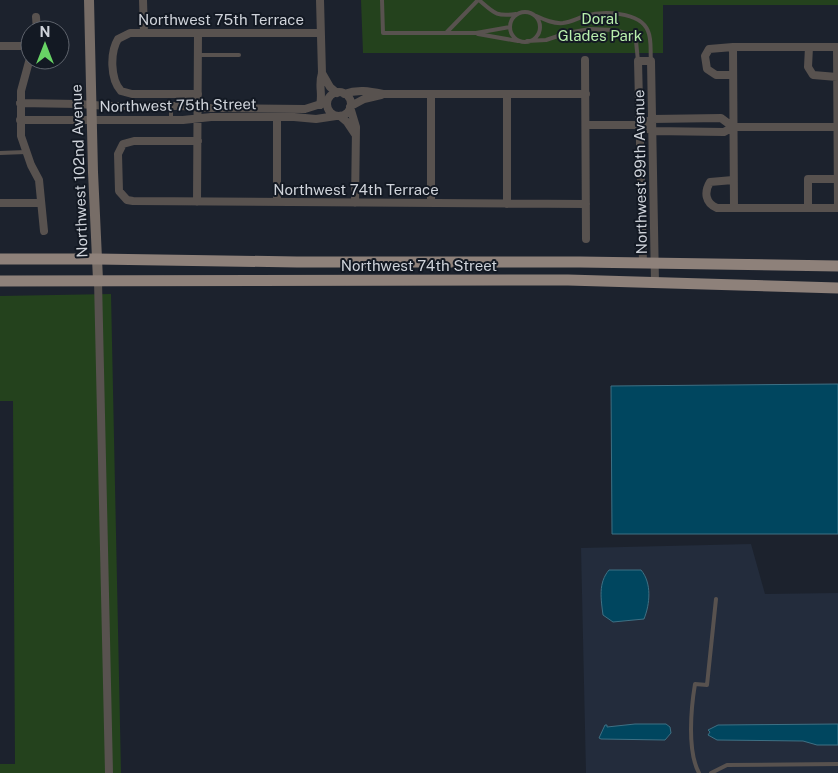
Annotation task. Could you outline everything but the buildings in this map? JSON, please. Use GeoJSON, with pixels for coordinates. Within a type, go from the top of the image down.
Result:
{"type":"FeatureCollection","features":[{"type":"Feature","properties":{"kind":"main road","name":"Northwest 74th Street"},"geometry":{"type":"LineString","coordinates":[[0,259],[97,258],[297,262],[580,262],[838,266]]}},
{"type":"Feature","properties":{"kind":"main road","name":"Northwest 74th Street"},"geometry":{"type":"LineString","coordinates":[[0,282],[98,280],[568,280],[838,288]]}},
{"type":"Feature","properties":{"kind":"street","name":"Northwest 102nd Avenue"},"geometry":{"type":"LineString","coordinates":[[89,0],[98,280]]}},
{"type":"Feature","properties":{"kind":"street"},"geometry":{"type":"LineString","coordinates":[[143,0],[144,33]]}},
{"type":"Feature","properties":{"kind":"street"},"geometry":{"type":"LineString","coordinates":[[320,0],[322,73],[319,82],[323,104],[330,112],[347,122],[355,134]]}},
{"type":"Feature","properties":{"kind":"street","name":"Northwest 75th Terrace"},"geometry":{"type":"LineString","coordinates":[[198,94],[132,94],[121,91],[114,80],[114,51],[118,39],[130,33],[320,33]]}},
{"type":"Feature","properties":{"kind":"street"},"geometry":{"type":"LineString","coordinates":[[197,202],[198,33]]}},
{"type":"Feature","properties":{"kind":"street"},"geometry":{"type":"LineString","coordinates":[[0,46],[20,46]]}},
{"type":"Feature","properties":{"kind":"street"},"geometry":{"type":"LineString","coordinates":[[732,47],[734,208]]}},
{"type":"Feature","properties":{"kind":"street"},"geometry":{"type":"LineString","coordinates":[[733,75],[716,75],[707,69],[705,64],[706,56],[710,49],[732,47],[838,47],[838,208],[717,208],[711,206],[706,196],[706,189],[710,182],[734,180]]}},
{"type":"Feature","properties":{"kind":"street"},"geometry":{"type":"LineString","coordinates":[[809,47],[808,67],[813,75],[837,77]]}},
{"type":"Feature","properties":{"kind":"street"},"geometry":{"type":"LineString","coordinates":[[586,60],[586,239]]}},
{"type":"Feature","properties":{"kind":"street"},"geometry":{"type":"LineString","coordinates":[[638,62],[651,61]]}},
{"type":"Feature","properties":{"kind":"street","name":"Northwest 99th Avenue"},"geometry":{"type":"LineString","coordinates":[[651,61],[655,283]]}},
{"type":"Feature","properties":{"kind":"street","name":"Northwest 99th Avenue"},"geometry":{"type":"LineString","coordinates":[[638,62],[643,264]]}},
{"type":"Feature","properties":{"kind":"street"},"geometry":{"type":"LineString","coordinates":[[26,70],[22,82],[20,103],[21,136],[39,180],[44,231]]}},
{"type":"Feature","properties":{"kind":"street"},"geometry":{"type":"LineString","coordinates":[[322,73],[330,87],[350,99],[355,134],[355,203]]}},
{"type":"Feature","properties":{"kind":"street"},"geometry":{"type":"LineString","coordinates":[[323,104],[330,96],[354,90],[368,90],[383,94]]}},
{"type":"Feature","properties":{"kind":"street"},"geometry":{"type":"LineString","coordinates":[[338,116],[347,113],[350,106],[364,99],[383,94],[586,94]]}},
{"type":"Feature","properties":{"kind":"street"},"geometry":{"type":"LineString","coordinates":[[430,203],[431,94]]}},
{"type":"Feature","properties":{"kind":"street"},"geometry":{"type":"LineString","coordinates":[[507,94],[507,204]]}},
{"type":"Feature","properties":{"kind":"street","name":"Northwest 75th Street"},"geometry":{"type":"LineString","coordinates":[[20,103],[305,109],[323,104]]}},
{"type":"Feature","properties":{"kind":"street","name":"Northwest 75th Street"},"geometry":{"type":"LineString","coordinates":[[20,120],[171,120],[212,116],[316,118],[338,116]]}},
{"type":"Feature","properties":{"kind":"street"},"geometry":{"type":"LineString","coordinates":[[277,116],[277,202]]}},
{"type":"Feature","properties":{"kind":"street"},"geometry":{"type":"LineString","coordinates":[[712,118],[715,125],[712,132]]}},
{"type":"Feature","properties":{"kind":"street"},"geometry":{"type":"LineString","coordinates":[[586,125],[640,125],[652,119],[721,118],[733,127]]}},
{"type":"Feature","properties":{"kind":"street"},"geometry":{"type":"LineString","coordinates":[[640,125],[652,131],[712,132],[724,132],[733,127],[838,127]]}},
{"type":"Feature","properties":{"kind":"street","name":"Northwest 74th Terrace"},"geometry":{"type":"LineString","coordinates":[[198,141],[128,142],[124,144],[118,154],[117,184],[119,191],[127,200],[133,202],[586,204]]}},
{"type":"Feature","properties":{"kind":"street"},"geometry":{"type":"LineString","coordinates":[[808,208],[808,179],[838,179]]}},
{"type":"Feature","properties":{"kind":"street"},"geometry":{"type":"LineString","coordinates":[[0,204],[41,203]]}},
{"type":"Feature","properties":{"kind":"street"},"geometry":{"type":"LineString","coordinates":[[98,280],[109,773]]}},
{"type":"Feature","properties":{"kind":"lane"},"geometry":{"type":"LineString","coordinates":[[382,0],[383,33],[476,33],[510,27]]}},
{"type":"Feature","properties":{"kind":"lane"},"geometry":{"type":"LineString","coordinates":[[446,33],[478,0],[500,16],[525,12],[550,22],[564,23],[595,14],[611,13],[630,17],[645,26],[649,32],[651,61]]}},
{"type":"Feature","properties":{"kind":"lane"},"geometry":{"type":"LineString","coordinates":[[516,14],[510,22],[510,27],[513,36],[524,41],[532,40],[538,32],[539,23],[534,15]]}},
{"type":"Feature","properties":{"kind":"lane"},"geometry":{"type":"LineString","coordinates":[[476,33],[524,41],[546,40],[567,33],[590,29],[615,30],[631,35],[636,41],[638,62]]}},
{"type":"Feature","properties":{"kind":"lane"},"geometry":{"type":"LineString","coordinates":[[198,55],[239,55]]}},
{"type":"Feature","properties":{"kind":"lane"},"geometry":{"type":"LineString","coordinates":[[171,106],[171,120]]}},
{"type":"Feature","properties":{"kind":"lane"},"geometry":{"type":"LineString","coordinates":[[0,153],[26,152]]}},
{"type":"Feature","properties":{"kind":"lane"},"geometry":{"type":"LineString","coordinates":[[699,773],[695,765],[690,714],[695,684],[707,685],[716,599]]}},
{"type":"Feature","properties":{"kind":"lane"},"geometry":{"type":"LineString","coordinates":[[711,773],[727,766],[838,764]]}},
{"type":"Feature","properties":{"kind":"shaded area"},"geometry":{"type":"Polygon","coordinates":[[[751,544],[765,594],[838,593],[838,773],[586,773],[581,548],[751,544]]]}},
{"type":"Feature","properties":{"kind":"green space","name":"Doral Glades Park"},"geometry":{"type":"Polygon","coordinates":[[[361,0],[838,0],[838,5],[663,5],[663,53],[363,53],[361,0]]]}},
{"type":"Feature","properties":{"kind":"green space"},"geometry":{"type":"Polygon","coordinates":[[[111,294],[121,773],[0,773],[0,764],[15,764],[13,401],[0,401],[0,296],[111,294]]]}},
{"type":"Feature","properties":{"kind":"water"},"geometry":{"type":"Polygon","coordinates":[[[838,384],[838,534],[612,534],[611,386],[838,384]]]}},
{"type":"Feature","properties":{"kind":"water"},"geometry":{"type":"Polygon","coordinates":[[[609,570],[641,570],[645,575],[649,594],[648,607],[644,619],[613,622],[603,615],[602,586],[609,570]]]}},
{"type":"Feature","properties":{"kind":"water"},"geometry":{"type":"Polygon","coordinates":[[[635,724],[666,724],[670,727],[671,733],[665,740],[599,738],[605,725],[607,727],[635,724]]]}},
{"type":"Feature","properties":{"kind":"water"},"geometry":{"type":"Polygon","coordinates":[[[838,724],[838,745],[817,745],[803,741],[717,740],[708,735],[710,732],[708,730],[718,725],[838,724]]]}}]}
